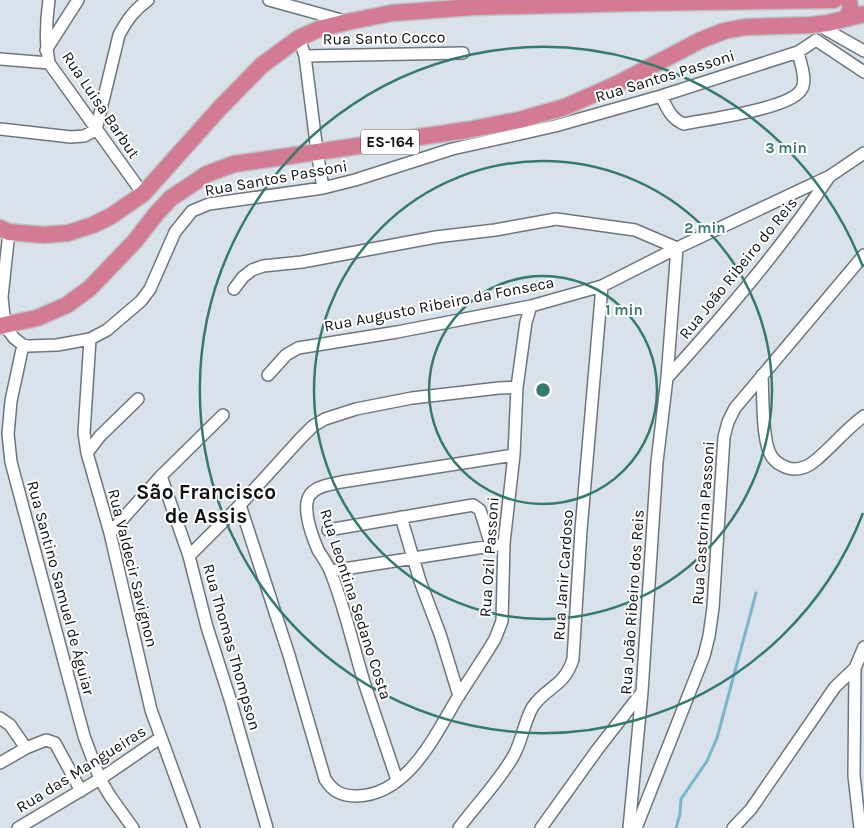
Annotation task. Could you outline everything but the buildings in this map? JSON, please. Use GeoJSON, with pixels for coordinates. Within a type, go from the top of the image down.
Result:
{"type":"FeatureCollection","features":[{"type":"Feature","properties":{"kind":"highway"},"geometry":{"type":"LineString","coordinates":[[4,230],[44,235],[68,233],[93,225],[111,216],[143,194],[219,109],[262,65],[299,38],[319,29],[392,13],[474,7],[635,2],[834,0]]}},
{"type":"Feature","properties":{"kind":"highway"},"geometry":{"type":"LineString","coordinates":[[845,19],[850,12],[851,6],[848,0]]}},
{"type":"Feature","properties":{"kind":"highway","name":"ES-164"},"geometry":{"type":"LineString","coordinates":[[2,326],[37,318],[67,305],[90,288],[135,241],[171,198],[207,174],[234,164],[432,136],[519,120],[565,107],[617,84],[686,47],[724,31],[746,27],[816,30],[864,14]]}},
{"type":"Feature","properties":{"kind":"street","name":"Rua Luisa Barbut"},"geometry":{"type":"LineString","coordinates":[[49,0],[46,32],[46,50],[49,63],[143,194]]}},
{"type":"Feature","properties":{"kind":"street"},"geometry":{"type":"LineString","coordinates":[[46,50],[78,0]]}},
{"type":"Feature","properties":{"kind":"street"},"geometry":{"type":"LineString","coordinates":[[0,129],[71,137],[84,136],[96,130],[119,35],[126,21],[136,8],[148,0]]}},
{"type":"Feature","properties":{"kind":"street"},"geometry":{"type":"LineString","coordinates":[[269,0],[346,22]]}},
{"type":"Feature","properties":{"kind":"street"},"geometry":{"type":"LineString","coordinates":[[816,30],[827,30],[864,51]]}},
{"type":"Feature","properties":{"kind":"street"},"geometry":{"type":"LineString","coordinates":[[816,30],[864,72]]}},
{"type":"Feature","properties":{"kind":"street","name":"Rua Santos Passoni"},"geometry":{"type":"LineString","coordinates":[[22,345],[57,345],[90,339],[107,330],[141,301],[150,288],[175,232],[192,212],[209,204],[323,188],[355,180],[452,149],[555,126],[661,96],[798,52],[816,30]]}},
{"type":"Feature","properties":{"kind":"street"},"geometry":{"type":"LineString","coordinates":[[299,38],[305,56],[316,151],[323,188]]}},
{"type":"Feature","properties":{"kind":"street"},"geometry":{"type":"LineString","coordinates":[[661,96],[671,115],[676,121],[684,124],[776,105],[799,93],[803,88],[804,80],[798,52]]}},
{"type":"Feature","properties":{"kind":"street","name":"Rua Santo Cocco"},"geometry":{"type":"LineString","coordinates":[[305,56],[463,53]]}},
{"type":"Feature","properties":{"kind":"street"},"geometry":{"type":"LineString","coordinates":[[0,59],[49,63]]}},
{"type":"Feature","properties":{"kind":"street"},"geometry":{"type":"LineString","coordinates":[[830,176],[864,153]]}},
{"type":"Feature","properties":{"kind":"street","name":"Rua Augusto Ribeiro da Fonseca"},"geometry":{"type":"LineString","coordinates":[[268,375],[286,355],[298,348],[397,332],[531,306],[602,286],[677,248],[830,176]]}},
{"type":"Feature","properties":{"kind":"street","name":"Rua João Ribeiro do Reis"},"geometry":{"type":"LineString","coordinates":[[666,378],[726,312],[784,241],[830,176]]}},
{"type":"Feature","properties":{"kind":"street"},"geometry":{"type":"LineString","coordinates":[[234,289],[243,277],[252,270],[263,266],[302,262],[436,237],[494,230],[556,219],[636,230],[677,248]]}},
{"type":"Feature","properties":{"kind":"street"},"geometry":{"type":"LineString","coordinates":[[4,230],[2,326],[22,345]]}},
{"type":"Feature","properties":{"kind":"street","name":"Rua João Ribeiro dos Reis"},"geometry":{"type":"LineString","coordinates":[[629,828],[642,692],[657,462],[677,248]]}},
{"type":"Feature","properties":{"kind":"street","name":"Rua Castorina Passoni"},"geometry":{"type":"LineString","coordinates":[[636,828],[704,656],[709,636],[713,608],[726,430],[735,408],[864,255]]}},
{"type":"Feature","properties":{"kind":"street","name":"Rua Janir Cardoso"},"geometry":{"type":"LineString","coordinates":[[459,828],[510,762],[520,742],[526,721],[533,707],[564,679],[573,659],[581,530],[602,286]]}},
{"type":"Feature","properties":{"kind":"street","name":"Rua Ozil Passoni"},"geometry":{"type":"LineString","coordinates":[[240,505],[288,655],[325,780],[338,794],[366,796],[379,792],[412,769],[427,751],[490,648],[502,621],[504,544],[514,455],[518,387],[526,322],[531,306]]}},
{"type":"Feature","properties":{"kind":"street","name":"Rua Valdecir Savignon"},"geometry":{"type":"LineString","coordinates":[[90,339],[84,432],[87,454],[110,533],[143,676],[160,738],[194,828]]}},
{"type":"Feature","properties":{"kind":"street","name":"Rua Santino Samuel de Águiar"},"geometry":{"type":"LineString","coordinates":[[22,345],[11,401],[8,434],[11,462],[84,736],[100,780],[133,828]]}},
{"type":"Feature","properties":{"kind":"street"},"geometry":{"type":"LineString","coordinates":[[762,375],[768,451],[781,466],[792,469],[803,468],[809,465],[864,416]]}},
{"type":"Feature","properties":{"kind":"street"},"geometry":{"type":"LineString","coordinates":[[189,556],[240,505],[300,439],[314,426],[325,420],[356,409],[412,398],[518,387]]}},
{"type":"Feature","properties":{"kind":"street"},"geometry":{"type":"LineString","coordinates":[[87,454],[100,436],[138,399]]}},
{"type":"Feature","properties":{"kind":"street"},"geometry":{"type":"LineString","coordinates":[[110,533],[161,476],[223,415]]}},
{"type":"Feature","properties":{"kind":"street","name":"Rua Leontina Sedano Costa"},"geometry":{"type":"LineString","coordinates":[[397,780],[364,683],[331,571],[318,549],[308,520],[307,503],[313,491],[321,486],[514,455]]}},
{"type":"Feature","properties":{"kind":"street","name":"Rua Thomas Thompson"},"geometry":{"type":"LineString","coordinates":[[161,476],[189,556],[207,627],[267,828]]}},
{"type":"Feature","properties":{"kind":"street"},"geometry":{"type":"LineString","coordinates":[[328,530],[473,505],[480,510],[491,546]]}},
{"type":"Feature","properties":{"kind":"street"},"geometry":{"type":"LineString","coordinates":[[401,517],[420,582],[443,642],[459,696]]}},
{"type":"Feature","properties":{"kind":"street"},"geometry":{"type":"LineString","coordinates":[[331,571],[504,544]]}},
{"type":"Feature","properties":{"kind":"street"},"geometry":{"type":"LineString","coordinates":[[860,828],[854,776],[855,668],[864,647]]}},
{"type":"Feature","properties":{"kind":"street"},"geometry":{"type":"LineString","coordinates":[[733,828],[756,801],[835,687],[855,668]]}},
{"type":"Feature","properties":{"kind":"street"},"geometry":{"type":"LineString","coordinates":[[541,828],[597,750],[642,692]]}},
{"type":"Feature","properties":{"kind":"street"},"geometry":{"type":"LineString","coordinates":[[0,718],[6,721],[26,748]]}},
{"type":"Feature","properties":{"kind":"street","name":"Rua das Mangueiras"},"geometry":{"type":"LineString","coordinates":[[18,828],[100,780],[160,738]]}},
{"type":"Feature","properties":{"kind":"street"},"geometry":{"type":"LineString","coordinates":[[0,763],[26,748],[46,740],[55,743],[81,791]]}},
{"type":"Feature","properties":{"kind":"waterway"},"geometry":{"type":"LineString","coordinates":[[676,828],[680,814],[681,799],[707,761],[717,738],[756,593]]}},
{"type":"Feature","properties":{"kind":"district","name":"São Francisco de Assis"},"geometry":{"type":"Point","coordinates":[206,504]}}]}
